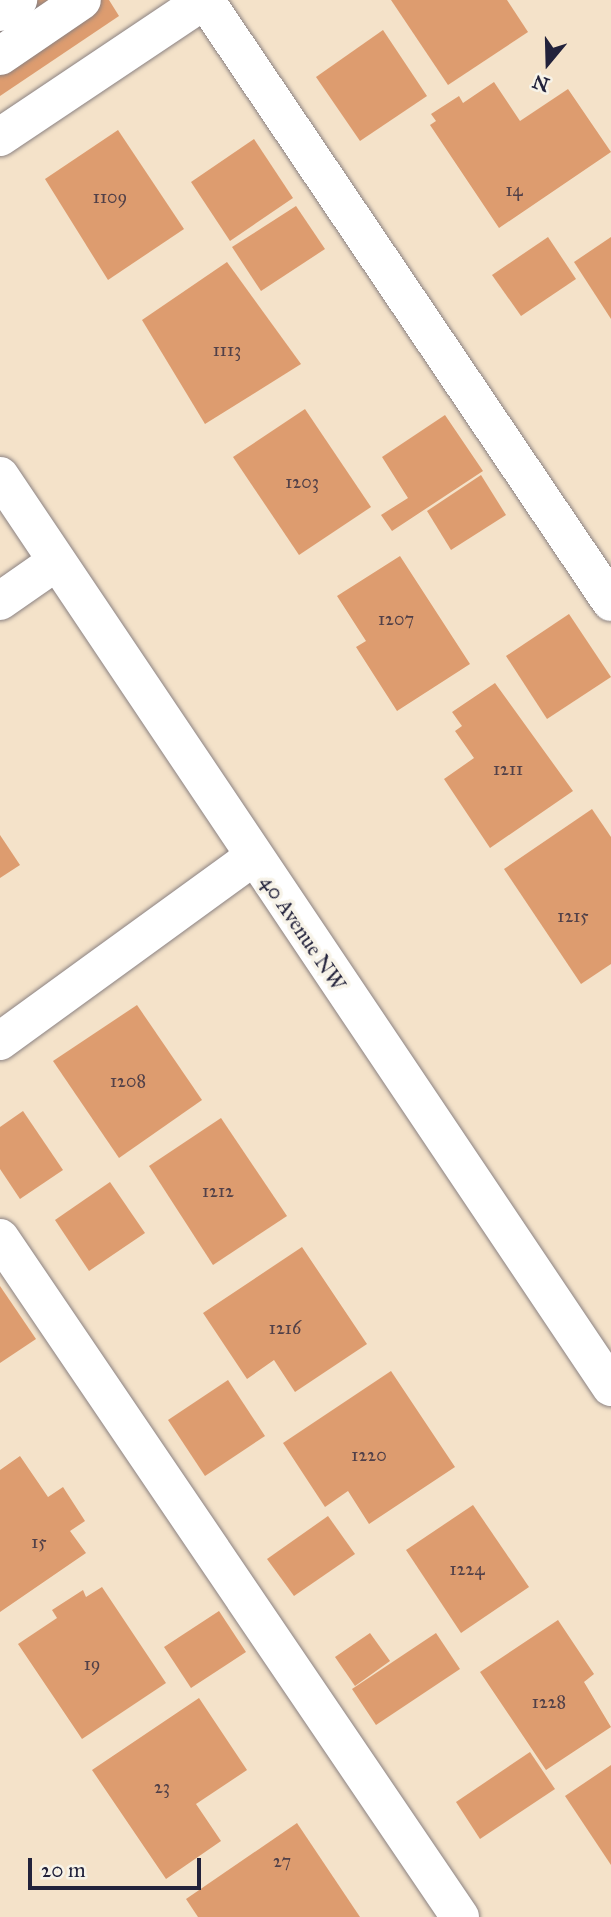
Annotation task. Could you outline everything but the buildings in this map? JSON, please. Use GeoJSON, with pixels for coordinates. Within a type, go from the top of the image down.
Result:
{"type":"FeatureCollection","features":[{"type":"Feature","properties":{"kind":"street"},"geometry":{"type":"LineString","coordinates":[[0,12],[18,0]]}},
{"type":"Feature","properties":{"kind":"street"},"geometry":{"type":"LineString","coordinates":[[0,56],[82,0]]}},
{"type":"Feature","properties":{"kind":"street"},"geometry":{"type":"LineString","coordinates":[[0,137],[205,0],[611,602]]}},
{"type":"Feature","properties":{"kind":"street","name":"40 Avenue NW"},"geometry":{"type":"LineString","coordinates":[[0,476],[252,858],[611,1387]]}},
{"type":"Feature","properties":{"kind":"street"},"geometry":{"type":"LineString","coordinates":[[0,601],[57,562]]}},
{"type":"Feature","properties":{"kind":"street"},"geometry":{"type":"LineString","coordinates":[[0,1041],[252,858]]}},
{"type":"Feature","properties":{"kind":"street"},"geometry":{"type":"LineString","coordinates":[[0,1238],[460,1917]]}}]}
